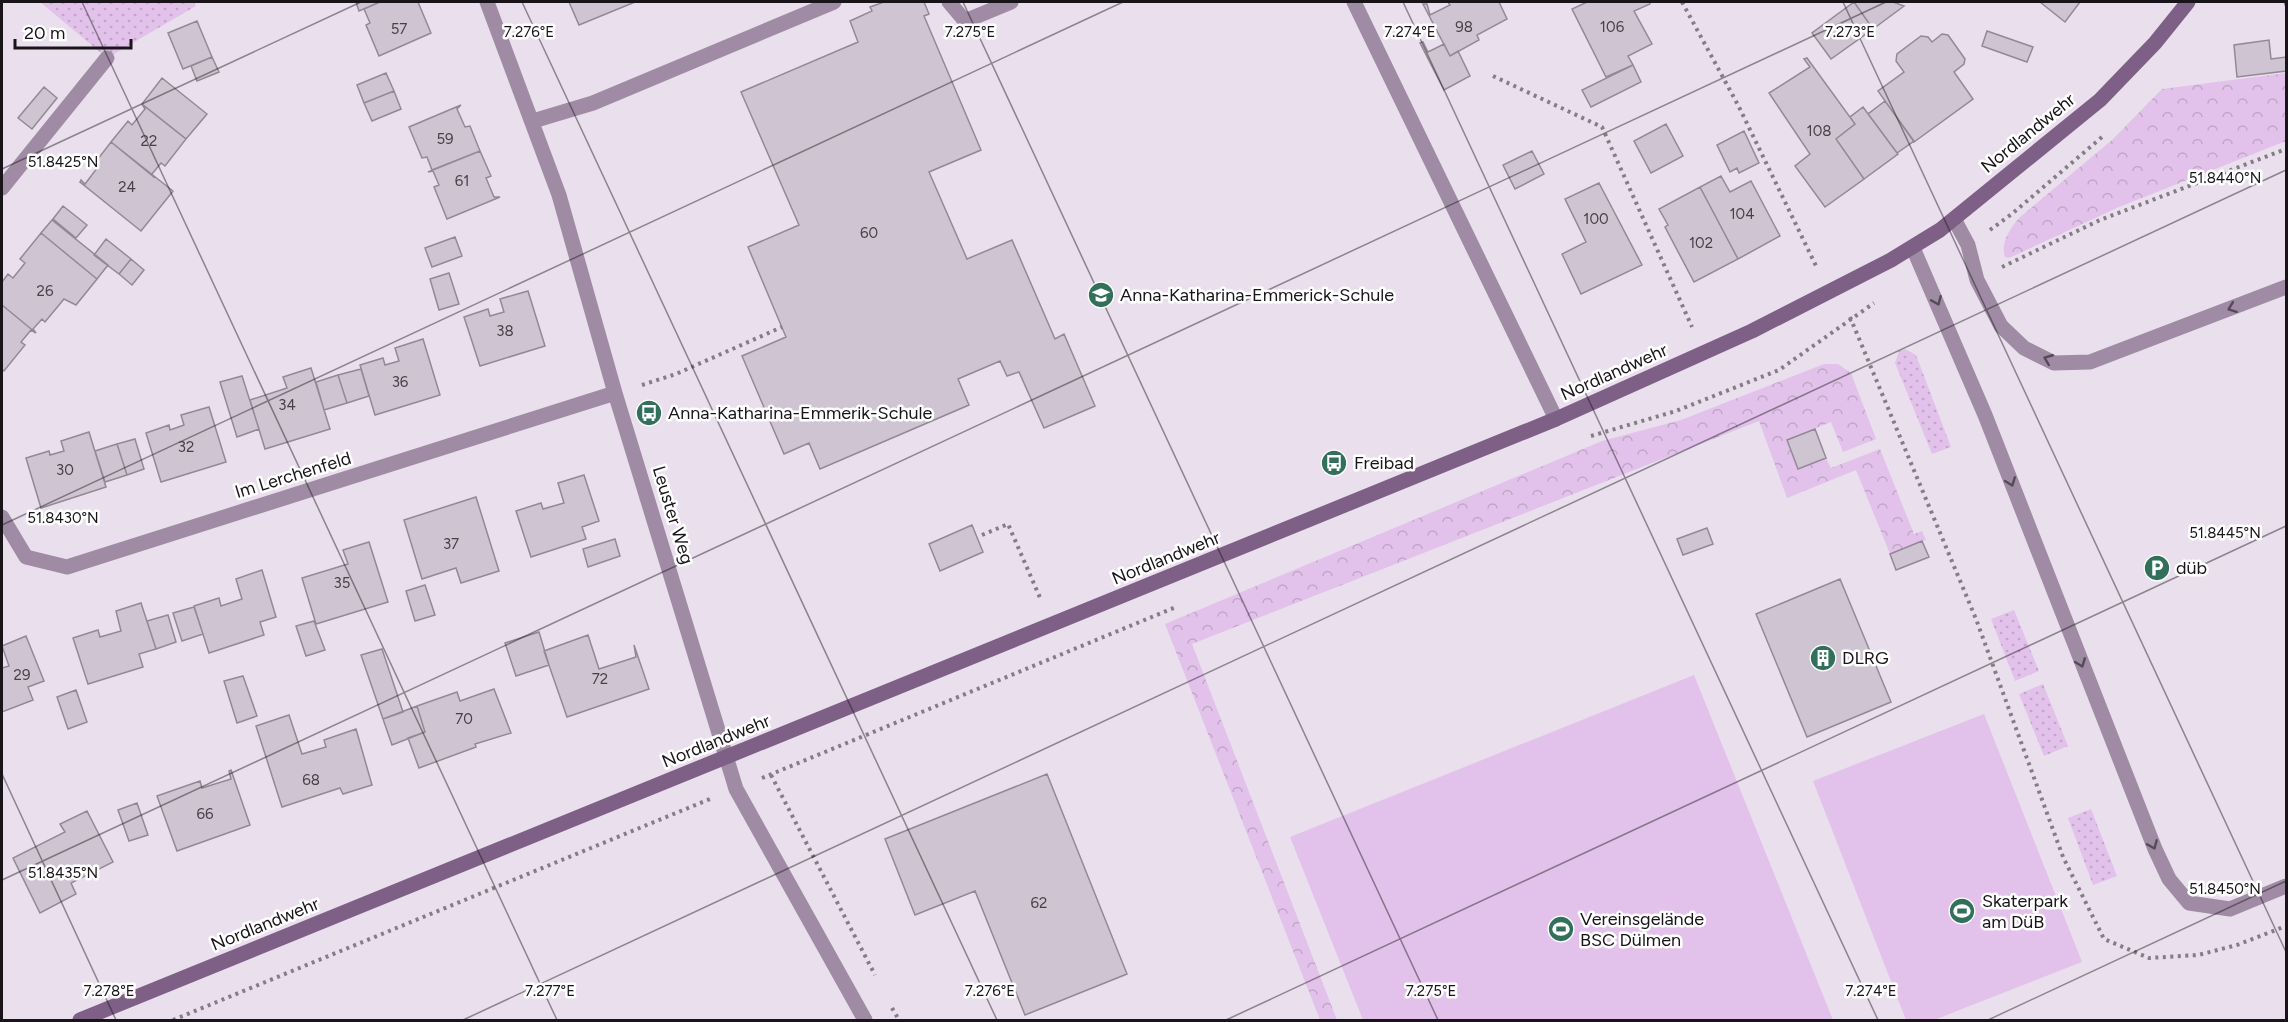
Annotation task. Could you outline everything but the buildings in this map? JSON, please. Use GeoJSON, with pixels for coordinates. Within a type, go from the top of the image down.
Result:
{"type":"FeatureCollection","features":[{"type":"Feature","properties":{"kind":"street","name":"Leuster Weg"},"geometry":{"type":"LineString","coordinates":[[487,2],[559,195],[615,393],[735,789],[865,1020]]}},
{"type":"Feature","properties":{"kind":"street"},"geometry":{"type":"LineString","coordinates":[[533,121],[593,103],[834,2]]}},
{"type":"Feature","properties":{"kind":"street"},"geometry":{"type":"LineString","coordinates":[[949,2],[965,21],[1011,2]]}},
{"type":"Feature","properties":{"kind":"street"},"geometry":{"type":"LineString","coordinates":[[1354,2],[1556,419]]}},
{"type":"Feature","properties":{"kind":"street","name":"Nordlandwehr"},"geometry":{"type":"LineString","coordinates":[[80,1020],[1556,419],[1833,291],[1912,248],[1954,219],[2100,99],[2155,43],[2188,2]]}},
{"type":"Feature","properties":{"kind":"street"},"geometry":{"type":"LineString","coordinates":[[2,188],[107,58]]}},
{"type":"Feature","properties":{"kind":"street"},"geometry":{"type":"LineString","coordinates":[[1954,219],[1968,245],[1977,280],[2001,326],[2024,348],[2054,363],[2090,362],[2286,287]]}},
{"type":"Feature","properties":{"kind":"street"},"geometry":{"type":"LineString","coordinates":[[1912,248],[1985,415],[2097,704],[2169,879],[2189,903],[2230,909],[2286,886]]}},
{"type":"Feature","properties":{"kind":"street","name":"Im Lerchenfeld"},"geometry":{"type":"LineString","coordinates":[[2,517],[26,557],[67,567],[615,393]]}},
{"type":"Feature","properties":{"kind":"path"},"geometry":{"type":"LineString","coordinates":[[1682,2],[1738,105],[1875,373],[1976,619],[2063,857],[2104,939],[2149,958],[2198,955],[2237,945],[2286,926]]}},
{"type":"Feature","properties":{"kind":"path"},"geometry":{"type":"LineString","coordinates":[[1493,76],[1602,127],[1703,353]]}},
{"type":"Feature","properties":{"kind":"path"},"geometry":{"type":"LineString","coordinates":[[1977,280],[2100,220],[2286,149]]}},
{"type":"Feature","properties":{"kind":"path"},"geometry":{"type":"LineString","coordinates":[[615,393],[676,374],[782,327]]}},
{"type":"Feature","properties":{"kind":"path"},"geometry":{"type":"LineString","coordinates":[[982,535],[1008,524],[1051,625]]}},
{"type":"Feature","properties":{"kind":"path"},"geometry":{"type":"LineString","coordinates":[[878,981],[771,775],[1137,623]]}},
{"type":"Feature","properties":{"kind":"path"},"geometry":{"type":"LineString","coordinates":[[173,1020],[735,789]]}},
{"type":"Feature","properties":{"kind":"path"},"geometry":{"type":"LineString","coordinates":[[888,1001],[899,1020]]}},
{"type":"Feature","properties":{"kind":"green space"},"geometry":{"type":"Polygon","coordinates":[[[40,2],[194,2],[196,6],[107,58],[40,2]]]}},
{"type":"Feature","properties":{"kind":"green space"},"geometry":{"type":"Polygon","coordinates":[[[2286,73],[2286,141],[2119,207],[2009,258],[2005,257],[2005,241],[2019,218],[2112,140],[2162,89],[2286,73]]]}},
{"type":"Feature","properties":{"kind":"green space"},"geometry":{"type":"Polygon","coordinates":[[[1905,349],[1916,355],[1951,447],[1932,454],[1895,363],[1899,351],[1905,349]]]}},
{"type":"Feature","properties":{"kind":"green space"},"geometry":{"type":"Polygon","coordinates":[[[1824,364],[1838,364],[1851,373],[1876,439],[1843,452],[1831,422],[1787,440],[1798,469],[1826,458],[1831,468],[1880,449],[1914,534],[1922,531],[1926,540],[1890,554],[1856,470],[1787,498],[1759,421],[1192,644],[1337,1020],[1320,1020],[1165,624],[1602,441],[1681,420],[1824,364]]]}},
{"type":"Feature","properties":{"kind":"green space"},"geometry":{"type":"Polygon","coordinates":[[[2014,610],[2039,671],[2015,681],[1991,619],[2014,610]]]}},
{"type":"Feature","properties":{"kind":"green space","name":"Vereinsgelände BSC Dülmen"},"geometry":{"type":"Polygon","coordinates":[[[1694,675],[1833,1020],[1363,1020],[1290,837],[1694,675]]]}},
{"type":"Feature","properties":{"kind":"green space"},"geometry":{"type":"Polygon","coordinates":[[[2043,684],[2068,746],[2044,756],[2019,694],[2043,684]]]}},
{"type":"Feature","properties":{"kind":"green space","name":"Skaterpark am DüB"},"geometry":{"type":"Polygon","coordinates":[[[1984,714],[2082,962],[1934,1020],[1906,1020],[1813,781],[1984,714]]]}},
{"type":"Feature","properties":{"kind":"green space"},"geometry":{"type":"Polygon","coordinates":[[[2091,809],[2117,876],[2093,885],[2068,818],[2091,809]]]}},
{"type":"Feature","properties":{"kind":"place","name":"Anna-Katharina-Emmerick-Schule"},"geometry":{"type":"Point","coordinates":[1101,295]}},
{"type":"Feature","properties":{"kind":"place","name":"Anna-Katharina-Emmerik-Schule"},"geometry":{"type":"Point","coordinates":[649,413]}},
{"type":"Feature","properties":{"kind":"place","name":"Freibad"},"geometry":{"type":"Point","coordinates":[1334,463]}},
{"type":"Feature","properties":{"kind":"place","name":"düb"},"geometry":{"type":"Point","coordinates":[2157,568]}},
{"type":"Feature","properties":{"kind":"place","name":"DLRG"},"geometry":{"type":"Point","coordinates":[1823,658]}},
{"type":"Feature","properties":{"kind":"place","name":"Skaterpark am DüB"},"geometry":{"type":"Point","coordinates":[1962,911]}},
{"type":"Feature","properties":{"kind":"place","name":"Vereinsgelände BSC Dülmen"},"geometry":{"type":"Point","coordinates":[1561,929]}}]}
